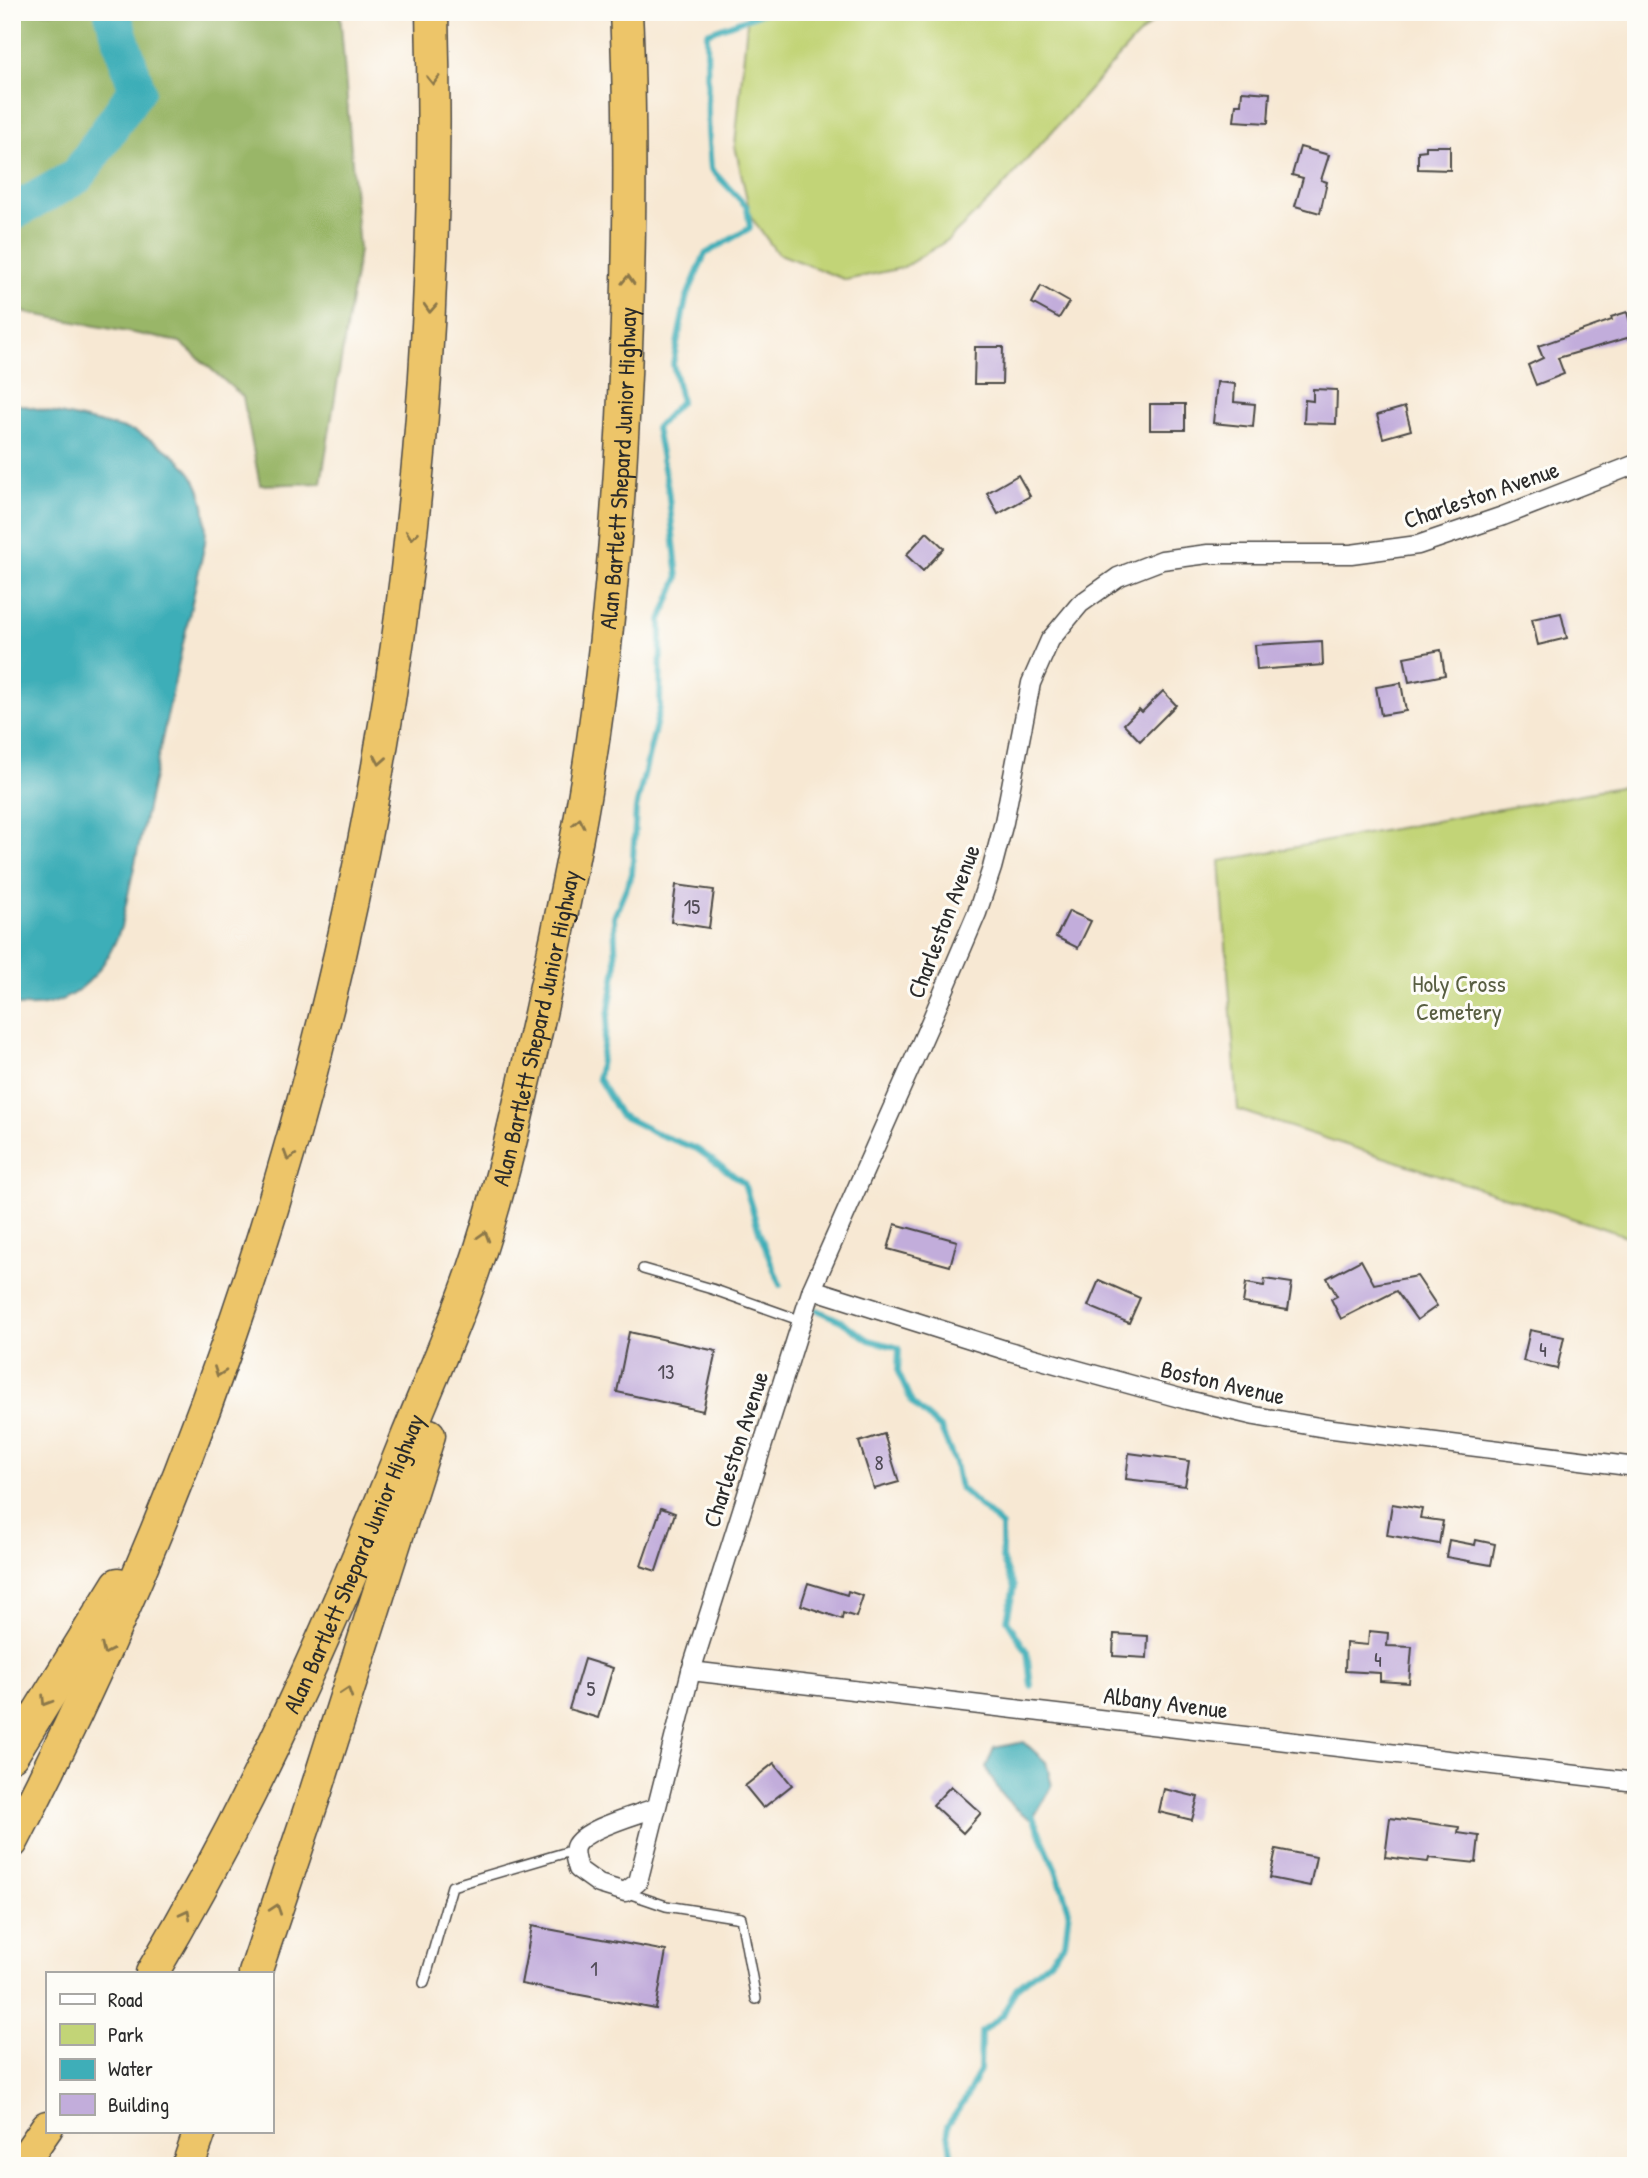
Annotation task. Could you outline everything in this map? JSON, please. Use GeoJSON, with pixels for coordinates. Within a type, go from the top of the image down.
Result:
{"type":"FeatureCollection","features":[{"type":"Feature","properties":{"kind":"highway"},"geometry":{"type":"LineString","coordinates":[[12,1842],[87,1692],[172,1497],[231,1339],[293,1142],[347,928],[380,760],[409,566],[428,346],[434,126],[432,12]]}},
{"type":"Feature","properties":{"kind":"highway","name":"Alan Bartlett Shepard Junior Highway"},"geometry":{"type":"LineString","coordinates":[[153,1972],[185,1917],[292,1707],[386,1492],[473,1273],[507,1160],[564,907],[585,791],[605,651],[624,427],[630,229],[626,12]]}},
{"type":"Feature","properties":{"kind":"highway"},"geometry":{"type":"LineString","coordinates":[[255,1972],[316,1791],[445,1384],[473,1273]]}},
{"type":"Feature","properties":{"kind":"highway"},"geometry":{"type":"LineString","coordinates":[[12,1755],[172,1497]]}},
{"type":"Feature","properties":{"kind":"highway"},"geometry":{"type":"LineString","coordinates":[[20,2166],[46,2128]]}},
{"type":"Feature","properties":{"kind":"highway"},"geometry":{"type":"LineString","coordinates":[[188,2166],[200,2132]]}},
{"type":"Feature","properties":{"kind":"street","name":"Charleston Avenue"},"geometry":{"type":"LineString","coordinates":[[625,1892],[638,1882],[691,1671],[812,1289],[977,913],[1004,822],[1031,683],[1050,640],[1080,604],[1118,577],[1162,560],[1208,554],[1350,554],[1418,545],[1503,516],[1636,464]]}},
{"type":"Feature","properties":{"kind":"street","name":"Boston Avenue"},"geometry":{"type":"LineString","coordinates":[[812,1289],[1005,1350],[1186,1401],[1255,1416],[1325,1428],[1636,1467]]}},
{"type":"Feature","properties":{"kind":"street","name":"Albany Avenue"},"geometry":{"type":"LineString","coordinates":[[691,1671],[1636,1782]]}},
{"type":"Feature","properties":{"kind":"street"},"geometry":{"type":"LineString","coordinates":[[625,1892],[599,1884],[578,1870],[574,1850],[579,1839],[591,1832],[655,1808]]}},
{"type":"Feature","properties":{"kind":"lane"},"geometry":{"type":"LineString","coordinates":[[643,1269],[712,1289],[802,1321]]}},
{"type":"Feature","properties":{"kind":"lane"},"geometry":{"type":"LineString","coordinates":[[424,1983],[452,1886],[574,1850]]}},
{"type":"Feature","properties":{"kind":"lane"},"geometry":{"type":"LineString","coordinates":[[625,1892],[666,1906],[741,1918],[756,1999]]}},
{"type":"Feature","properties":{"kind":"green space"},"geometry":{"type":"Polygon","coordinates":[[[12,12],[340,12],[359,250],[321,483],[260,485],[243,397],[180,342],[12,310],[12,12]]]}},
{"type":"Feature","properties":{"kind":"green space"},"geometry":{"type":"Polygon","coordinates":[[[748,12],[1163,12],[1134,40],[997,193],[948,240],[902,268],[846,280],[777,253],[751,217],[735,146],[748,12]]]}},
{"type":"Feature","properties":{"kind":"green space","name":"Holy Cross Cemetery"},"geometry":{"type":"Polygon","coordinates":[[[1636,784],[1636,1239],[1238,1110],[1220,861],[1636,784]]]}},
{"type":"Feature","properties":{"kind":"water"},"geometry":{"type":"Polygon","coordinates":[[[12,403],[134,431],[152,441],[181,462],[191,474],[204,504],[206,522],[205,543],[121,927],[105,961],[82,988],[51,1004],[32,1006],[12,1005],[12,403]]]}},
{"type":"Feature","properties":{"kind":"water"},"geometry":{"type":"Polygon","coordinates":[[[1024,1742],[1046,1762],[1052,1786],[1032,1820],[1004,1797],[986,1767],[994,1748],[1024,1742]]]}},
{"type":"Feature","properties":{"kind":"building"},"geometry":{"type":"Polygon","coordinates":[[[1242,91],[1270,93],[1268,123],[1234,121],[1236,104],[1241,104],[1242,91]]]}},
{"type":"Feature","properties":{"kind":"building"},"geometry":{"type":"Polygon","coordinates":[[[1426,146],[1450,146],[1450,170],[1418,169],[1418,151],[1426,150],[1426,146]]]}},
{"type":"Feature","properties":{"kind":"building"},"geometry":{"type":"Polygon","coordinates":[[[1300,147],[1329,155],[1321,180],[1327,182],[1320,213],[1295,206],[1303,178],[1292,175],[1300,147]]]}},
{"type":"Feature","properties":{"kind":"building"},"geometry":{"type":"Polygon","coordinates":[[[1041,286],[1069,302],[1059,318],[1032,303],[1041,286]]]}},
{"type":"Feature","properties":{"kind":"building"},"geometry":{"type":"Polygon","coordinates":[[[1627,312],[1634,336],[1558,358],[1564,374],[1536,385],[1528,365],[1543,358],[1538,346],[1612,320],[1611,317],[1627,312]]]}},
{"type":"Feature","properties":{"kind":"building"},"geometry":{"type":"Polygon","coordinates":[[[975,347],[1003,347],[1002,384],[974,384],[975,347]]]}},
{"type":"Feature","properties":{"kind":"building"},"geometry":{"type":"Polygon","coordinates":[[[1217,382],[1235,384],[1234,402],[1255,404],[1253,427],[1213,423],[1217,382]]]}},
{"type":"Feature","properties":{"kind":"building"},"geometry":{"type":"Polygon","coordinates":[[[1313,389],[1337,390],[1336,424],[1304,423],[1305,400],[1313,401],[1313,389]]]}},
{"type":"Feature","properties":{"kind":"building"},"geometry":{"type":"Polygon","coordinates":[[[1150,404],[1185,404],[1185,430],[1150,430],[1150,404]]]}},
{"type":"Feature","properties":{"kind":"building"},"geometry":{"type":"Polygon","coordinates":[[[1405,407],[1411,430],[1383,438],[1377,415],[1405,407]]]}},
{"type":"Feature","properties":{"kind":"building"},"geometry":{"type":"Polygon","coordinates":[[[1018,475],[1030,496],[998,514],[987,493],[1018,475]]]}},
{"type":"Feature","properties":{"kind":"building"},"geometry":{"type":"Polygon","coordinates":[[[927,532],[944,548],[923,571],[906,555],[927,532]]]}},
{"type":"Feature","properties":{"kind":"building"},"geometry":{"type":"Polygon","coordinates":[[[1561,613],[1567,638],[1538,645],[1532,619],[1561,613]]]}},
{"type":"Feature","properties":{"kind":"building"},"geometry":{"type":"Polygon","coordinates":[[[1322,641],[1323,665],[1257,670],[1255,645],[1322,641]]]}},
{"type":"Feature","properties":{"kind":"building"},"geometry":{"type":"Polygon","coordinates":[[[1441,650],[1445,675],[1409,682],[1404,657],[1441,650]]]}},
{"type":"Feature","properties":{"kind":"building"},"geometry":{"type":"Polygon","coordinates":[[[1401,683],[1406,711],[1381,715],[1376,687],[1401,683]]]}},
{"type":"Feature","properties":{"kind":"building"},"geometry":{"type":"Polygon","coordinates":[[[1163,691],[1176,705],[1140,741],[1124,724],[1139,709],[1142,712],[1163,691]]]}},
{"type":"Feature","properties":{"kind":"building"},"geometry":{"type":"Polygon","coordinates":[[[676,885],[714,890],[709,928],[671,922],[676,885]]]}},
{"type":"Feature","properties":{"kind":"building"},"geometry":{"type":"Polygon","coordinates":[[[1069,911],[1091,921],[1078,948],[1056,937],[1069,911]]]}},
{"type":"Feature","properties":{"kind":"building"},"geometry":{"type":"Polygon","coordinates":[[[895,1224],[957,1241],[950,1266],[888,1249],[895,1224]]]}},
{"type":"Feature","properties":{"kind":"building"},"geometry":{"type":"Polygon","coordinates":[[[1361,1260],[1374,1284],[1417,1276],[1437,1306],[1417,1320],[1396,1291],[1341,1319],[1331,1299],[1337,1296],[1327,1278],[1361,1260]]]}},
{"type":"Feature","properties":{"kind":"building"},"geometry":{"type":"Polygon","coordinates":[[[1265,1279],[1292,1283],[1288,1310],[1243,1303],[1246,1283],[1264,1286],[1265,1279]]]}},
{"type":"Feature","properties":{"kind":"building"},"geometry":{"type":"Polygon","coordinates":[[[1099,1280],[1140,1298],[1129,1323],[1088,1306],[1099,1280]]]}},
{"type":"Feature","properties":{"kind":"building"},"geometry":{"type":"Polygon","coordinates":[[[1530,1330],[1564,1337],[1557,1369],[1523,1361],[1530,1330]]]}},
{"type":"Feature","properties":{"kind":"building"},"geometry":{"type":"Polygon","coordinates":[[[629,1332],[716,1351],[703,1411],[617,1392],[629,1332]]]}},
{"type":"Feature","properties":{"kind":"building"},"geometry":{"type":"Polygon","coordinates":[[[884,1434],[899,1482],[874,1489],[859,1442],[884,1434]]]}},
{"type":"Feature","properties":{"kind":"building"},"geometry":{"type":"Polygon","coordinates":[[[1129,1453],[1189,1461],[1185,1486],[1126,1479],[1129,1453]]]}},
{"type":"Feature","properties":{"kind":"building"},"geometry":{"type":"Polygon","coordinates":[[[1392,1504],[1422,1509],[1420,1518],[1443,1521],[1439,1544],[1387,1535],[1392,1504]]]}},
{"type":"Feature","properties":{"kind":"building"},"geometry":{"type":"Polygon","coordinates":[[[661,1508],[675,1513],[656,1571],[641,1566],[661,1508]]]}},
{"type":"Feature","properties":{"kind":"building"},"geometry":{"type":"Polygon","coordinates":[[[1449,1540],[1475,1545],[1476,1540],[1495,1544],[1491,1565],[1446,1557],[1449,1540]]]}},
{"type":"Feature","properties":{"kind":"building"},"geometry":{"type":"Polygon","coordinates":[[[808,1583],[847,1595],[848,1591],[863,1596],[856,1617],[843,1613],[842,1619],[801,1605],[808,1583]]]}},
{"type":"Feature","properties":{"kind":"building"},"geometry":{"type":"Polygon","coordinates":[[[1369,1631],[1388,1633],[1387,1646],[1412,1647],[1409,1683],[1380,1681],[1380,1673],[1345,1671],[1346,1643],[1368,1645],[1369,1631]]]}},
{"type":"Feature","properties":{"kind":"building"},"geometry":{"type":"Polygon","coordinates":[[[1114,1634],[1148,1636],[1147,1658],[1113,1656],[1114,1634]]]}},
{"type":"Feature","properties":{"kind":"building"},"geometry":{"type":"Polygon","coordinates":[[[584,1659],[613,1668],[598,1718],[569,1709],[584,1659]]]}},
{"type":"Feature","properties":{"kind":"building"},"geometry":{"type":"Polygon","coordinates":[[[774,1763],[792,1785],[763,1808],[745,1786],[774,1763]]]}},
{"type":"Feature","properties":{"kind":"building"},"geometry":{"type":"Polygon","coordinates":[[[951,1786],[981,1813],[963,1833],[933,1805],[951,1786]]]}},
{"type":"Feature","properties":{"kind":"building"},"geometry":{"type":"Polygon","coordinates":[[[1164,1789],[1198,1797],[1192,1820],[1159,1812],[1164,1789]]]}},
{"type":"Feature","properties":{"kind":"building"},"geometry":{"type":"Polygon","coordinates":[[[1390,1818],[1459,1827],[1458,1833],[1479,1836],[1476,1863],[1429,1858],[1428,1862],[1385,1857],[1390,1818]]]}},
{"type":"Feature","properties":{"kind":"building"},"geometry":{"type":"Polygon","coordinates":[[[1276,1849],[1316,1857],[1310,1886],[1270,1878],[1276,1849]]]}},
{"type":"Feature","properties":{"kind":"building"},"geometry":{"type":"Polygon","coordinates":[[[532,1926],[666,1951],[656,2009],[521,1984],[532,1926]]]}},
{"type":"Feature","properties":{"kind":"waterway"},"geometry":{"type":"LineString","coordinates":[[12,213],[77,176],[137,89],[112,12]]}},
{"type":"Feature","properties":{"kind":"waterway"},"geometry":{"type":"LineString","coordinates":[[765,12],[707,33],[711,169],[747,207],[750,228],[705,254],[686,299],[673,364],[681,401],[656,428],[668,489],[678,578],[661,620],[660,707],[636,809],[632,874],[614,917],[616,967],[598,1078],[620,1115],[660,1135],[697,1149],[744,1183],[780,1285]]}},
{"type":"Feature","properties":{"kind":"waterway"},"geometry":{"type":"LineString","coordinates":[[817,1310],[841,1321],[869,1340],[899,1348],[898,1372],[912,1403],[941,1429],[955,1463],[960,1488],[1002,1526],[1002,1559],[1014,1587],[1007,1620],[1027,1652],[1031,1686]]}},
{"type":"Feature","properties":{"kind":"waterway"},"geometry":{"type":"LineString","coordinates":[[953,2166],[947,2126],[965,2100],[980,2070],[981,2032],[1003,2015],[1016,1988],[1049,1961],[1065,1943],[1069,1910],[1056,1870],[1032,1815]]}}]}
